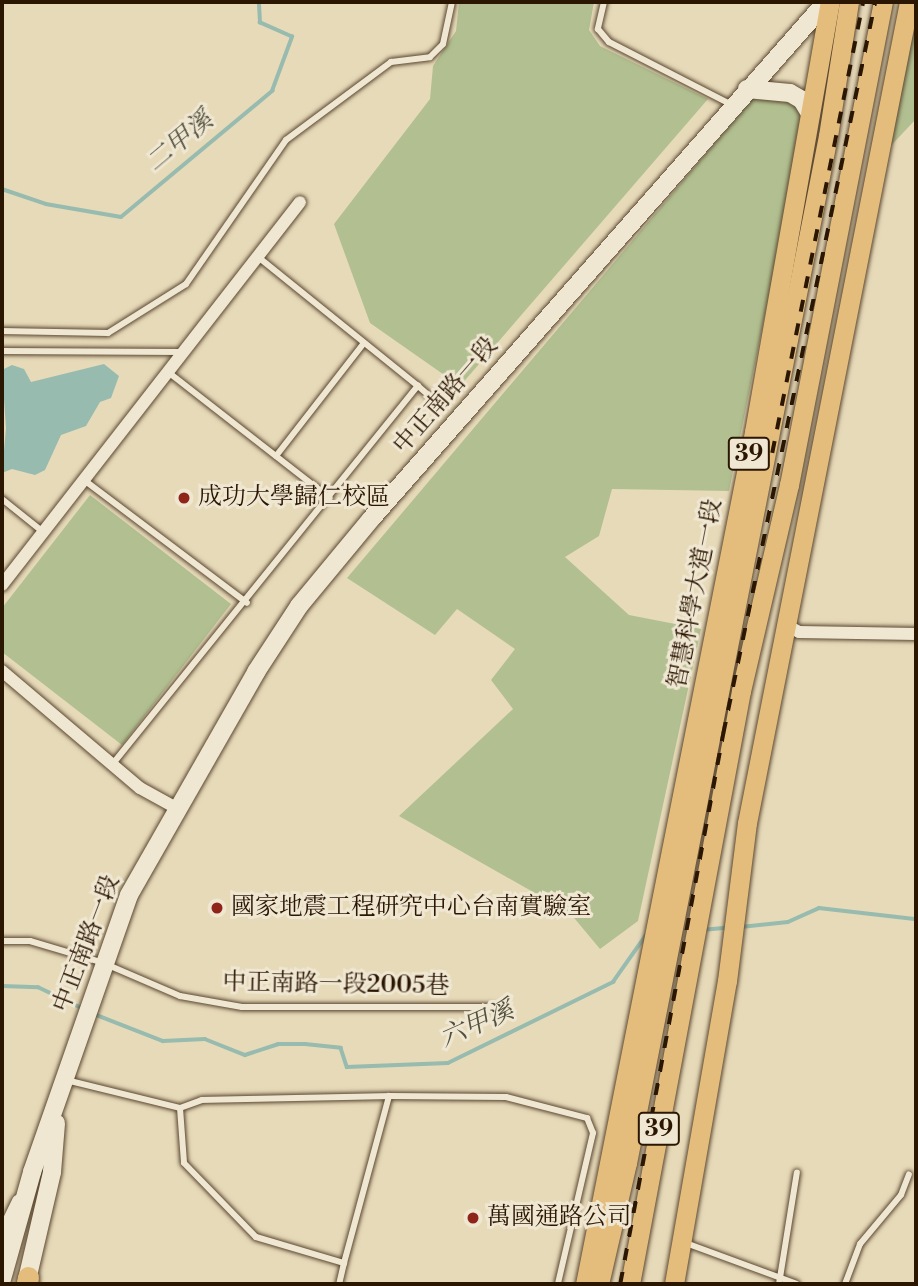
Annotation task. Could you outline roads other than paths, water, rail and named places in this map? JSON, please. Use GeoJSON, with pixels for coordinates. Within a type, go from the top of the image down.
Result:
{"type":"FeatureCollection","features":[{"type":"Feature","properties":{"kind":"main road","name":"智慧科學大道一段"},"geometry":{"type":"LineString","coordinates":[[627,1075],[759,405],[811,115],[828,2]]}},
{"type":"Feature","properties":{"kind":"main road","name":"智慧科學大道一段"},"geometry":{"type":"LineString","coordinates":[[627,1163],[784,345],[828,136],[849,2]]}},
{"type":"Feature","properties":{"kind":"main road","name":"39"},"geometry":{"type":"LineString","coordinates":[[630,1284],[705,884],[883,2]]}},
{"type":"Feature","properties":{"kind":"main road","name":"39"},"geometry":{"type":"LineString","coordinates":[[674,1284],[727,981],[737,896],[786,625],[908,2]]}},
{"type":"Feature","properties":{"kind":"main road"},"geometry":{"type":"LineString","coordinates":[[759,405],[784,345]]}},
{"type":"Feature","properties":{"kind":"main road"},"geometry":{"type":"LineString","coordinates":[[627,1075],[627,1163]]}},
{"type":"Feature","properties":{"kind":"main road","name":"39"},"geometry":{"type":"LineString","coordinates":[[585,1284],[627,1075]]}},
{"type":"Feature","properties":{"kind":"main road","name":"39"},"geometry":{"type":"LineString","coordinates":[[599,1284],[627,1163]]}},
{"type":"Feature","properties":{"kind":"street","name":"中正南路一段"},"geometry":{"type":"LineString","coordinates":[[58,1101],[100,967],[129,895],[299,606],[732,105],[828,2]]}},
{"type":"Feature","properties":{"kind":"street"},"geometry":{"type":"LineString","coordinates":[[747,89],[790,93],[802,100],[811,115]]}},
{"type":"Feature","properties":{"kind":"street"},"geometry":{"type":"LineString","coordinates":[[2,585],[300,202]]}},
{"type":"Feature","properties":{"kind":"street"},"geometry":{"type":"LineString","coordinates":[[786,625],[799,632],[916,634]]}},
{"type":"Feature","properties":{"kind":"street"},"geometry":{"type":"LineString","coordinates":[[2,671],[111,766],[178,809]]}},
{"type":"Feature","properties":{"kind":"street"},"geometry":{"type":"LineString","coordinates":[[2,1279],[32,1172],[58,1101]]}},
{"type":"Feature","properties":{"kind":"street"},"geometry":{"type":"LineString","coordinates":[[27,1282],[52,1172],[58,1101]]}},
{"type":"Feature","properties":{"kind":"street"},"geometry":{"type":"LineString","coordinates":[[2,1234],[32,1172]]}},
{"type":"Feature","properties":{"kind":"lane"},"geometry":{"type":"LineString","coordinates":[[2,331],[108,333],[186,284],[286,140],[391,62],[430,57],[443,44],[452,2]]}},
{"type":"Feature","properties":{"kind":"lane"},"geometry":{"type":"LineString","coordinates":[[604,2],[598,29],[609,42],[732,105]]}},
{"type":"Feature","properties":{"kind":"lane"},"geometry":{"type":"LineString","coordinates":[[257,256],[432,398]]}},
{"type":"Feature","properties":{"kind":"lane"},"geometry":{"type":"LineString","coordinates":[[276,456],[364,343]]}},
{"type":"Feature","properties":{"kind":"lane"},"geometry":{"type":"LineString","coordinates":[[2,351],[183,352]]}},
{"type":"Feature","properties":{"kind":"lane"},"geometry":{"type":"LineString","coordinates":[[168,372],[330,498]]}},
{"type":"Feature","properties":{"kind":"lane"},"geometry":{"type":"LineString","coordinates":[[111,766],[247,603],[418,386]]}},
{"type":"Feature","properties":{"kind":"lane"},"geometry":{"type":"LineString","coordinates":[[84,480],[247,603]]}},
{"type":"Feature","properties":{"kind":"lane"},"geometry":{"type":"LineString","coordinates":[[2,499],[43,532]]}},
{"type":"Feature","properties":{"kind":"lane","name":"中正南路一段2005巷"},"geometry":{"type":"LineString","coordinates":[[2,941],[30,941],[180,996],[242,1007],[494,1007]]}},
{"type":"Feature","properties":{"kind":"lane"},"geometry":{"type":"LineString","coordinates":[[64,1079],[180,1108],[202,1100],[506,1097],[587,1118],[593,1133],[558,1284]]}},
{"type":"Feature","properties":{"kind":"lane"},"geometry":{"type":"LineString","coordinates":[[339,1284],[389,1097]]}},
{"type":"Feature","properties":{"kind":"lane"},"geometry":{"type":"LineString","coordinates":[[180,1108],[184,1163],[256,1237],[344,1263]]}},
{"type":"Feature","properties":{"kind":"lane"},"geometry":{"type":"LineString","coordinates":[[779,1281],[797,1172]]}},
{"type":"Feature","properties":{"kind":"lane"},"geometry":{"type":"LineString","coordinates":[[845,1284],[860,1244],[901,1195],[909,1174]]}},
{"type":"Feature","properties":{"kind":"lane"},"geometry":{"type":"LineString","coordinates":[[681,1242],[779,1281],[797,1284]]}},
{"type":"Feature","properties":{"kind":"water"},"geometry":{"type":"Polygon","coordinates":[[[104,364],[119,376],[111,398],[100,402],[86,426],[61,435],[45,470],[35,475],[12,469],[2,473],[6,428],[2,370],[12,365],[24,369],[31,382],[104,364]]]}},
{"type":"Feature","properties":{"kind":"waterway","name":"二甲溪"},"geometry":{"type":"LineString","coordinates":[[2,189],[46,204],[121,217],[272,91],[292,37],[260,23],[259,2]]}},
{"type":"Feature","properties":{"kind":"waterway","name":"六甲溪"},"geometry":{"type":"LineString","coordinates":[[741,927],[788,922],[819,908],[916,919]]}},
{"type":"Feature","properties":{"kind":"waterway","name":"六甲溪"},"geometry":{"type":"LineString","coordinates":[[702,930],[726,928]]}},
{"type":"Feature","properties":{"kind":"waterway","name":"六甲溪"},"geometry":{"type":"LineString","coordinates":[[94,1014],[163,1041],[205,1039],[245,1055],[278,1044],[305,1044],[341,1048],[347,1067],[448,1063],[613,982],[646,935]]}},
{"type":"Feature","properties":{"kind":"waterway","name":"六甲溪"},"geometry":{"type":"LineString","coordinates":[[2,986],[38,987],[84,1009]]}},
{"type":"Feature","properties":{"kind":"railway"},"geometry":{"type":"LineString","coordinates":[[772,453],[863,2]]}},
{"type":"Feature","properties":{"kind":"railway"},"geometry":{"type":"LineString","coordinates":[[620,1284],[723,734],[875,2]]}},
{"type":"Feature","properties":{"kind":"place","name":"成功大學歸仁校區"},"geometry":{"type":"Point","coordinates":[184,498]}},
{"type":"Feature","properties":{"kind":"place","name":"國家地震工程研究中心台南實驗室"},"geometry":{"type":"Point","coordinates":[217,908]}},
{"type":"Feature","properties":{"kind":"place","name":"萬國通路公司"},"geometry":{"type":"Point","coordinates":[473,1218]}}]}
